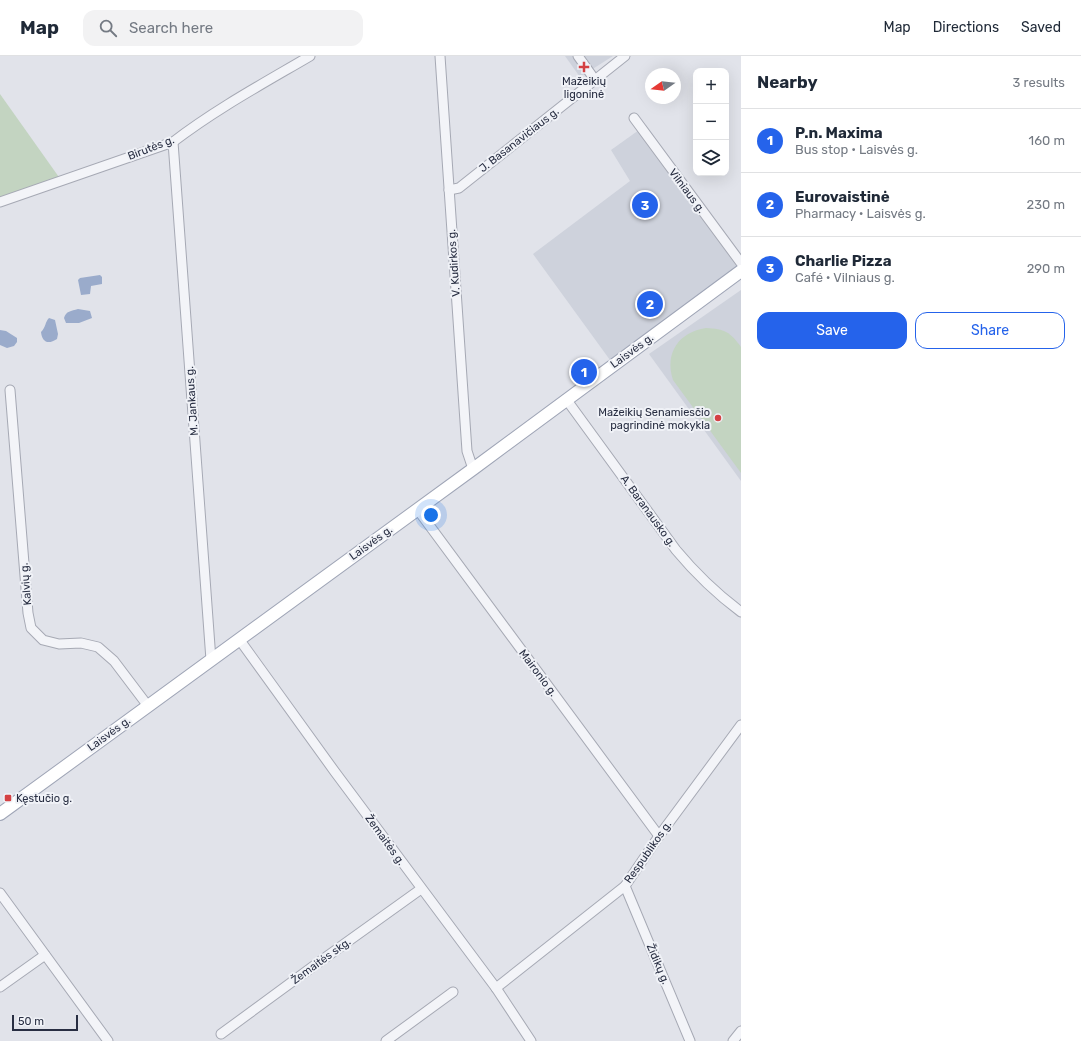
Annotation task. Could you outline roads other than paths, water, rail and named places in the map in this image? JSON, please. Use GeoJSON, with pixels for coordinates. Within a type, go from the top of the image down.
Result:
{"type":"FeatureCollection","features":[{"type":"Feature","properties":{"kind":"main road","name":"Laisvės g."},"geometry":{"type":"LineString","coordinates":[[0,814],[418,510],[741,271]]}},
{"type":"Feature","properties":{"kind":"street","name":"Birutės g."},"geometry":{"type":"LineString","coordinates":[[0,202],[173,142],[188,130],[310,56]]}},
{"type":"Feature","properties":{"kind":"street","name":"V. Kudirkos g."},"geometry":{"type":"LineString","coordinates":[[440,56],[467,451],[473,469]]}},
{"type":"Feature","properties":{"kind":"street"},"geometry":{"type":"LineString","coordinates":[[578,56],[595,80]]}},
{"type":"Feature","properties":{"kind":"street","name":"J. Basanavičiaus g."},"geometry":{"type":"LineString","coordinates":[[449,190],[459,188],[625,56]]}},
{"type":"Feature","properties":{"kind":"street","name":"Vilniaus g."},"geometry":{"type":"LineString","coordinates":[[634,118],[741,263]]}},
{"type":"Feature","properties":{"kind":"street","name":"M. Jankaus g."},"geometry":{"type":"LineString","coordinates":[[173,142],[211,660]]}},
{"type":"Feature","properties":{"kind":"street","name":"Kalvių g."},"geometry":{"type":"LineString","coordinates":[[10,390],[28,613],[31,628],[43,640],[59,644],[81,643],[98,647],[114,661],[148,706]]}},
{"type":"Feature","properties":{"kind":"street","name":"A. Baranausko g."},"geometry":{"type":"LineString","coordinates":[[566,399],[676,550],[696,574],[741,612]]}},
{"type":"Feature","properties":{"kind":"street","name":"Maironio g."},"geometry":{"type":"LineString","coordinates":[[418,510],[659,836]]}},
{"type":"Feature","properties":{"kind":"street","name":"Žemaitės g."},"geometry":{"type":"LineString","coordinates":[[240,639],[335,772],[496,988],[531,1041]]}},
{"type":"Feature","properties":{"kind":"street","name":"Respublikos g."},"geometry":{"type":"LineString","coordinates":[[496,988],[625,886],[659,836],[741,725]]}},
{"type":"Feature","properties":{"kind":"street","name":"Židikų g."},"geometry":{"type":"LineString","coordinates":[[625,886],[690,1041]]}},
{"type":"Feature","properties":{"kind":"street","name":"Žemaitės skg."},"geometry":{"type":"LineString","coordinates":[[221,1034],[421,889]]}},
{"type":"Feature","properties":{"kind":"street"},"geometry":{"type":"LineString","coordinates":[[0,893],[108,1041]]}},
{"type":"Feature","properties":{"kind":"street"},"geometry":{"type":"LineString","coordinates":[[0,987],[45,954]]}},
{"type":"Feature","properties":{"kind":"street"},"geometry":{"type":"LineString","coordinates":[[386,1041],[452,992]]}},
{"type":"Feature","properties":{"kind":"street"},"geometry":{"type":"LineString","coordinates":[[734,1041],[741,1031]]}},
{"type":"Feature","properties":{"kind":"water"},"geometry":{"type":"Polygon","coordinates":[[[100,275],[102,277],[102,284],[91,286],[90,294],[81,295],[78,280],[80,278],[100,275]]]}},
{"type":"Feature","properties":{"kind":"water"},"geometry":{"type":"Polygon","coordinates":[[[78,309],[90,311],[92,318],[79,323],[66,323],[64,318],[66,314],[78,309]]]}},
{"type":"Feature","properties":{"kind":"water"},"geometry":{"type":"Polygon","coordinates":[[[49,318],[55,320],[58,334],[57,339],[54,341],[46,342],[41,332],[49,318]]]}},
{"type":"Feature","properties":{"kind":"water"},"geometry":{"type":"Polygon","coordinates":[[[0,330],[6,331],[17,338],[17,342],[14,346],[7,348],[0,345],[0,330]]]}},
{"type":"Feature","properties":{"kind":"place","name":"Mažeikių ligoninė"},"geometry":{"type":"Point","coordinates":[584,67]}},
{"type":"Feature","properties":{"kind":"place","name":"Charlie Pizza"},"geometry":{"type":"Point","coordinates":[645,205]}},
{"type":"Feature","properties":{"kind":"place","name":"Eurovaistinė"},"geometry":{"type":"Point","coordinates":[650,304]}},
{"type":"Feature","properties":{"kind":"place","name":"P.n. Maxima"},"geometry":{"type":"Point","coordinates":[584,372]}},
{"type":"Feature","properties":{"kind":"place","name":"Mažeikių Senamiesčio pagrindinė mokykla"},"geometry":{"type":"Point","coordinates":[718,418]}},
{"type":"Feature","properties":{"kind":"place","name":"Kęstučio g."},"geometry":{"type":"Point","coordinates":[8,798]}}]}
